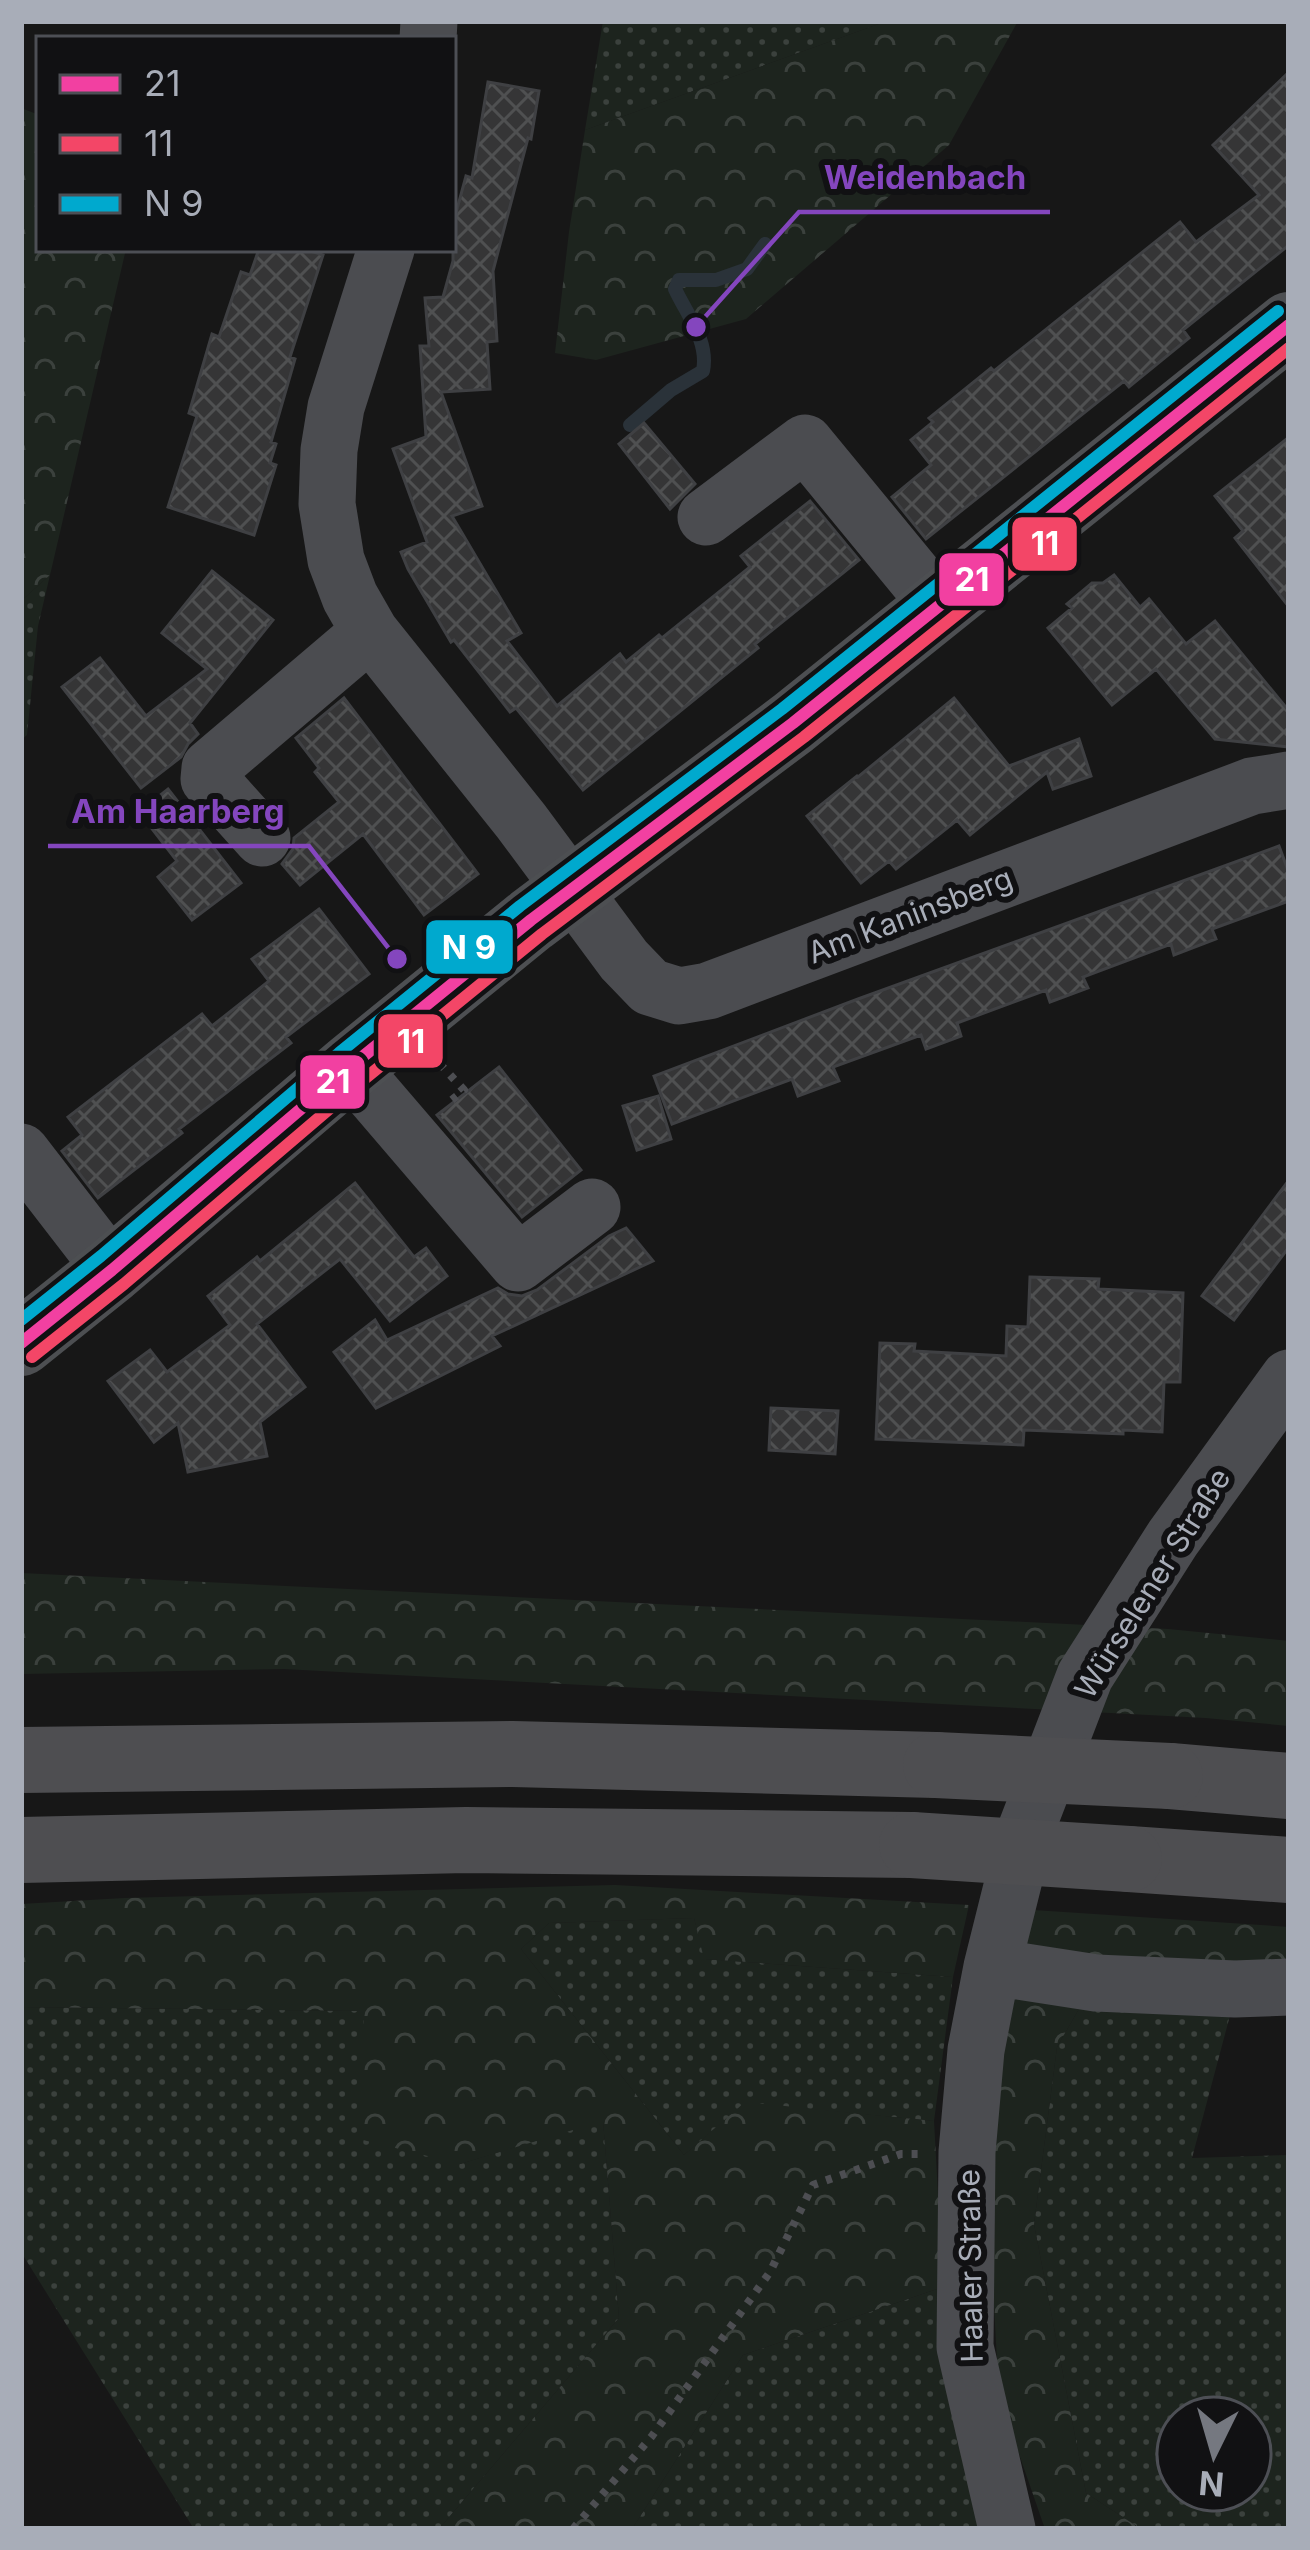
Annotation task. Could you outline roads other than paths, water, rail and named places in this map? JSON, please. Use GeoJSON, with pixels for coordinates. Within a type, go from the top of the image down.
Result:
{"type":"FeatureCollection","features":[{"type":"Feature","properties":{"kind":"highway"},"geometry":{"type":"LineString","coordinates":[[21,1760],[513,1754],[936,1765],[1289,1786]]}},
{"type":"Feature","properties":{"kind":"highway"},"geometry":{"type":"LineString","coordinates":[[21,1850],[466,1840],[912,1845],[1289,1870]]}},
{"type":"Feature","properties":{"kind":"main road"},"geometry":{"type":"LineString","coordinates":[[21,1343],[572,888],[793,723],[1289,326]]}},
{"type":"Feature","properties":{"kind":"street","name":"Am Kaninsberg"},"geometry":{"type":"LineString","coordinates":[[385,252],[336,407],[329,449],[327,504],[336,560],[370,632],[624,960],[650,987],[679,996],[708,992],[1252,786],[1289,780]]}},
{"type":"Feature","properties":{"kind":"street"},"geometry":{"type":"LineString","coordinates":[[706,517],[805,443],[939,606]]}},
{"type":"Feature","properties":{"kind":"street"},"geometry":{"type":"LineString","coordinates":[[262,838],[209,779],[210,768],[370,632]]}},
{"type":"Feature","properties":{"kind":"street"},"geometry":{"type":"LineString","coordinates":[[350,1067],[518,1263],[592,1207]]}},
{"type":"Feature","properties":{"kind":"street"},"geometry":{"type":"LineString","coordinates":[[21,1152],[112,1270]]}},
{"type":"Feature","properties":{"kind":"street","name":"Würselener Straße"},"geometry":{"type":"LineString","coordinates":[[968,2152],[976,2050],[992,1967],[1028,1827],[1085,1676],[1173,1538],[1289,1378]]}},
{"type":"Feature","properties":{"kind":"street"},"geometry":{"type":"LineString","coordinates":[[992,1967],[1096,1983],[1289,1987]]}},
{"type":"Feature","properties":{"kind":"street","name":"Haaler Straße"},"geometry":{"type":"LineString","coordinates":[[968,2152],[965,2347],[1009,2526]]}},
{"type":"Feature","properties":{"kind":"waterway"},"geometry":{"type":"LineString","coordinates":[[630,425],[671,390],[703,371],[700,339],[675,289],[679,280],[716,280],[747,269],[765,244]]}},
{"type":"Feature","properties":{"kind":"place","name":"Weidenbach"},"geometry":{"type":"Point","coordinates":[696,327]}},
{"type":"Feature","properties":{"kind":"place","name":"Am Haarberg"},"geometry":{"type":"Point","coordinates":[397,959]}}]}
